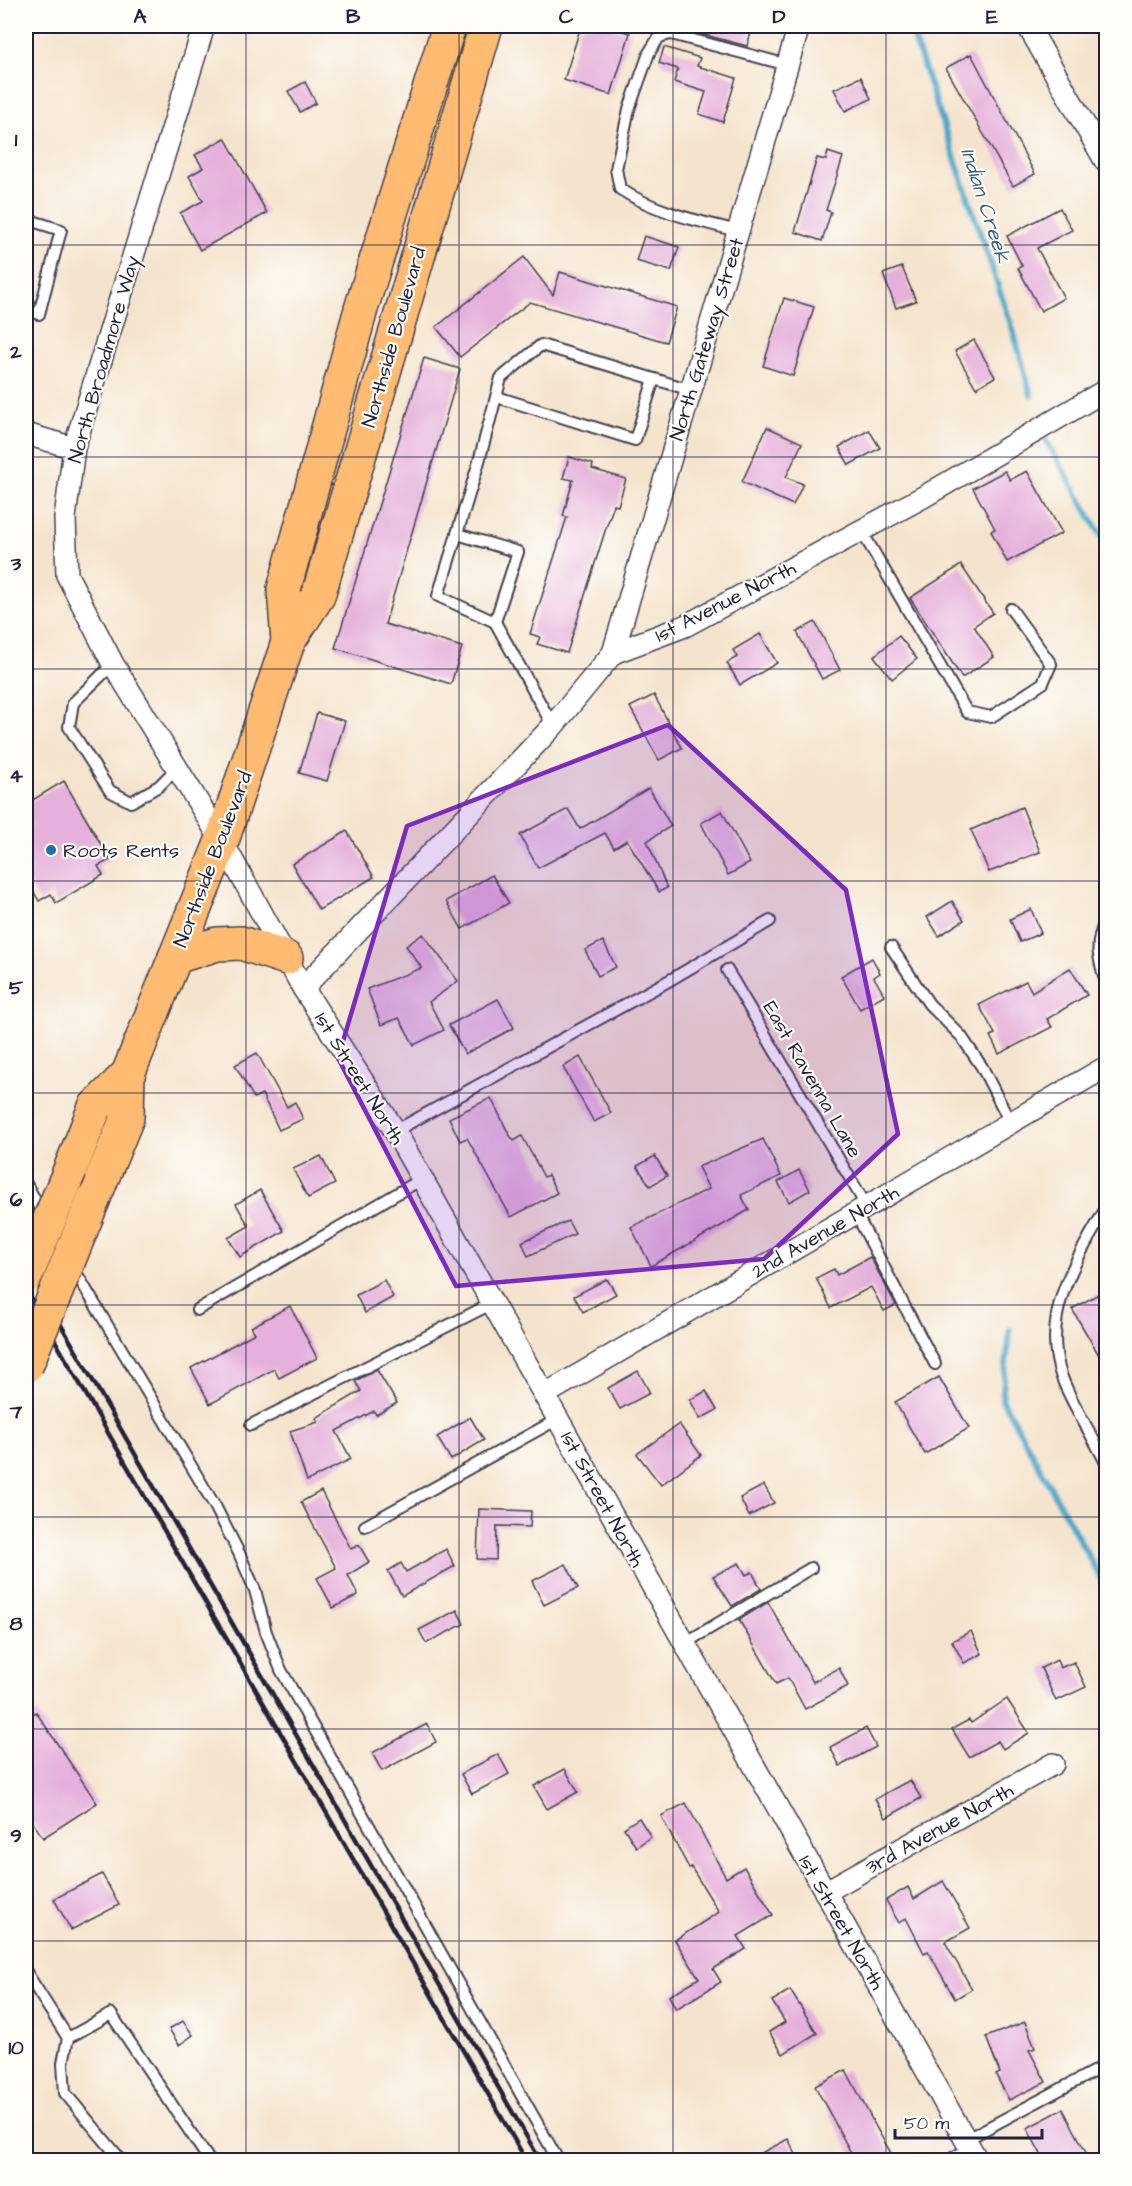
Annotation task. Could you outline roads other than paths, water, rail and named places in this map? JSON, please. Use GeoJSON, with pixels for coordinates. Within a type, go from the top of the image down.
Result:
{"type":"FeatureCollection","features":[{"type":"Feature","properties":{"kind":"main road","name":"Northside Boulevard"},"geometry":{"type":"LineString","coordinates":[[288,642],[284,589],[361,309],[449,26]]}},
{"type":"Feature","properties":{"kind":"main road","name":"Northside Boulevard"},"geometry":{"type":"LineString","coordinates":[[26,1366],[127,1118],[128,1074],[222,841],[288,642],[318,596],[486,26]]}},
{"type":"Feature","properties":{"kind":"main road"},"geometry":{"type":"LineString","coordinates":[[175,957],[217,944],[241,943],[286,958]]}},
{"type":"Feature","properties":{"kind":"main road","name":"Northside Boulevard"},"geometry":{"type":"LineString","coordinates":[[26,1276],[95,1107],[128,1074]]}},
{"type":"Feature","properties":{"kind":"street","name":"North Broadmore Way"},"geometry":{"type":"LineString","coordinates":[[204,26],[74,448],[65,518],[67,575],[113,664],[222,841]]}},
{"type":"Feature","properties":{"kind":"street","name":"North Gateway Street"},"geometry":{"type":"LineString","coordinates":[[613,653],[799,26]]}},
{"type":"Feature","properties":{"kind":"street"},"geometry":{"type":"LineString","coordinates":[[1028,26],[1107,162]]}},
{"type":"Feature","properties":{"kind":"street","name":"1st Avenue North"},"geometry":{"type":"LineString","coordinates":[[613,653],[685,626],[861,530],[1107,390]]}},
{"type":"Feature","properties":{"kind":"street"},"geometry":{"type":"LineString","coordinates":[[26,434],[74,448]]}},
{"type":"Feature","properties":{"kind":"street"},"geometry":{"type":"LineString","coordinates":[[303,988],[553,726],[613,653]]}},
{"type":"Feature","properties":{"kind":"street","name":"1st Street North"},"geometry":{"type":"LineString","coordinates":[[222,841],[303,988],[395,1131],[971,2150]]}},
{"type":"Feature","properties":{"kind":"street","name":"2nd Avenue North"},"geometry":{"type":"LineString","coordinates":[[544,1395],[1107,1067]]}},
{"type":"Feature","properties":{"kind":"street","name":"3rd Avenue North"},"geometry":{"type":"LineString","coordinates":[[825,1892],[1053,1764]]}},
{"type":"Feature","properties":{"kind":"lane"},"geometry":{"type":"LineString","coordinates":[[738,231],[657,207],[638,200],[620,189],[616,169],[629,109],[649,53],[659,37],[671,34],[788,65]]}},
{"type":"Feature","properties":{"kind":"lane"},"geometry":{"type":"LineString","coordinates":[[26,219],[61,230],[39,314],[26,310]]}},
{"type":"Feature","properties":{"kind":"lane"},"geometry":{"type":"LineString","coordinates":[[553,726],[495,622],[438,596],[501,378],[541,345],[691,390]]}},
{"type":"Feature","properties":{"kind":"lane"},"geometry":{"type":"LineString","coordinates":[[497,397],[635,440],[654,379]]}},
{"type":"Feature","properties":{"kind":"lane"},"geometry":{"type":"LineString","coordinates":[[861,530],[967,712],[991,717],[1043,683],[1051,664],[1011,609]]}},
{"type":"Feature","properties":{"kind":"lane"},"geometry":{"type":"LineString","coordinates":[[457,534],[518,552],[495,622]]}},
{"type":"Feature","properties":{"kind":"lane"},"geometry":{"type":"LineString","coordinates":[[113,664],[73,703],[69,727],[110,791],[131,802],[159,786],[178,767]]}},
{"type":"Feature","properties":{"kind":"lane"},"geometry":{"type":"LineString","coordinates":[[1107,920],[1098,937],[1097,954],[1107,982]]}},
{"type":"Feature","properties":{"kind":"lane"},"geometry":{"type":"LineString","coordinates":[[395,1131],[670,981],[770,921]]}},
{"type":"Feature","properties":{"kind":"lane"},"geometry":{"type":"LineString","coordinates":[[891,947],[929,1004],[961,1036],[982,1067],[1011,1124]]}},
{"type":"Feature","properties":{"kind":"lane","name":"East Ravenna Lane"},"geometry":{"type":"LineString","coordinates":[[728,970],[861,1210],[935,1364]]}},
{"type":"Feature","properties":{"kind":"lane"},"geometry":{"type":"LineString","coordinates":[[197,1310],[422,1179]]}},
{"type":"Feature","properties":{"kind":"lane"},"geometry":{"type":"LineString","coordinates":[[26,1184],[215,1506],[255,1590],[266,1632],[281,1670],[558,2160]]}},
{"type":"Feature","properties":{"kind":"lane"},"geometry":{"type":"LineString","coordinates":[[1107,1209],[1058,1302],[1054,1345],[1059,1370],[1107,1463]]}},
{"type":"Feature","properties":{"kind":"lane"},"geometry":{"type":"LineString","coordinates":[[251,1425],[493,1303]]}},
{"type":"Feature","properties":{"kind":"lane"},"geometry":{"type":"LineString","coordinates":[[365,1526],[558,1419]]}},
{"type":"Feature","properties":{"kind":"lane"},"geometry":{"type":"LineString","coordinates":[[685,1643],[811,1568]]}},
{"type":"Feature","properties":{"kind":"lane"},"geometry":{"type":"LineString","coordinates":[[26,1972],[68,2038],[63,2063],[65,2093],[121,2160]]}},
{"type":"Feature","properties":{"kind":"lane"},"geometry":{"type":"LineString","coordinates":[[68,2038],[111,2014],[205,2159]]}},
{"type":"Feature","properties":{"kind":"lane"},"geometry":{"type":"LineString","coordinates":[[949,2160],[971,2150],[1107,2065]]}},
{"type":"Feature","properties":{"kind":"waterway","name":"Indian Creek"},"geometry":{"type":"LineString","coordinates":[[910,26],[1013,330],[1031,395]]}},
{"type":"Feature","properties":{"kind":"waterway","name":"Indian Creek"},"geometry":{"type":"LineString","coordinates":[[1046,440],[1106,544]]}},
{"type":"Feature","properties":{"kind":"waterway","name":"Indian Creek"},"geometry":{"type":"LineString","coordinates":[[1010,1330],[1002,1399],[1106,1588]]}},
{"type":"Feature","properties":{"kind":"railway"},"geometry":{"type":"LineString","coordinates":[[26,1264],[540,2160]]}},
{"type":"Feature","properties":{"kind":"railway"},"geometry":{"type":"LineString","coordinates":[[26,1290],[526,2160]]}},
{"type":"Feature","properties":{"kind":"place","name":"Roots Rents"},"geometry":{"type":"Point","coordinates":[51,850]}}]}
